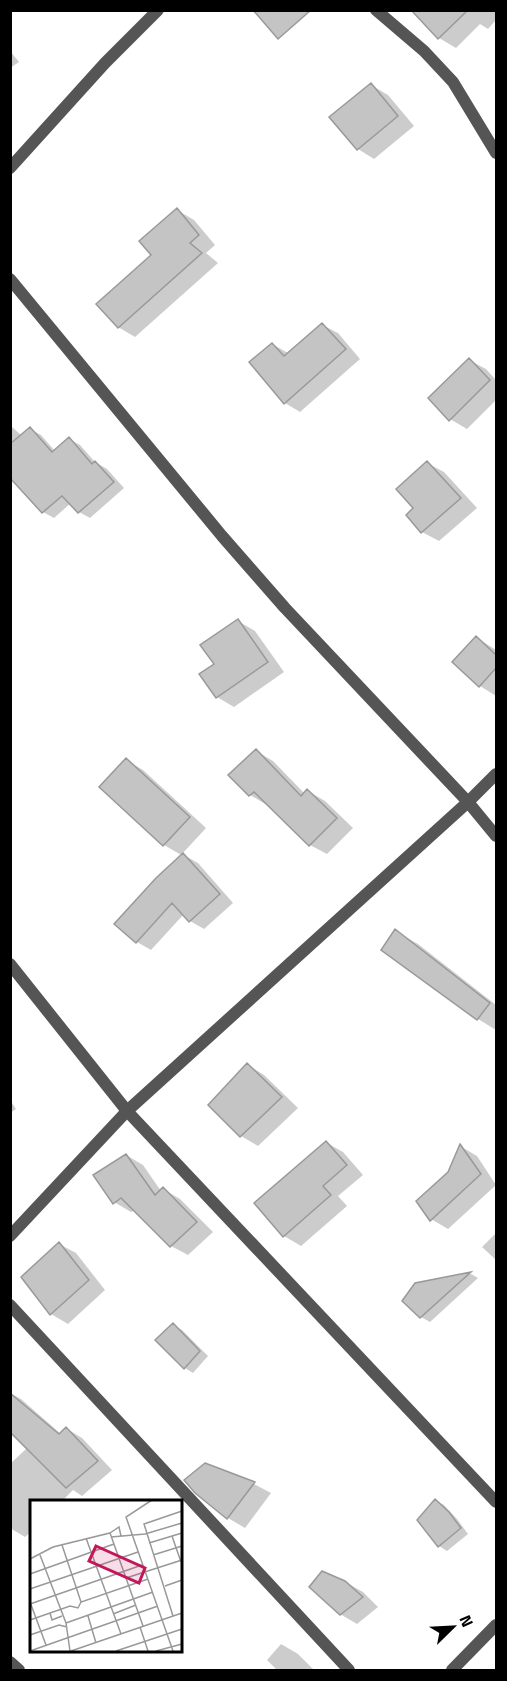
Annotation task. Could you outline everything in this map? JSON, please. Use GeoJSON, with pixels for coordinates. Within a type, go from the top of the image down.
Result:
{"type":"FeatureCollection","features":[{"type":"Feature","properties":{"kind":"street"},"geometry":{"type":"LineString","coordinates":[[10,168],[105,63],[158,10]]}},
{"type":"Feature","properties":{"kind":"street"},"geometry":{"type":"LineString","coordinates":[[376,10],[424,51],[453,82],[496,153]]}},
{"type":"Feature","properties":{"kind":"street"},"geometry":{"type":"LineString","coordinates":[[10,279],[285,608],[468,802],[496,836]]}},
{"type":"Feature","properties":{"kind":"street"},"geometry":{"type":"LineString","coordinates":[[10,1236],[127,1111],[496,774]]}},
{"type":"Feature","properties":{"kind":"street"},"geometry":{"type":"LineString","coordinates":[[10,964],[127,1111],[496,1502]]}},
{"type":"Feature","properties":{"kind":"street"},"geometry":{"type":"LineString","coordinates":[[10,1305],[349,1671]]}},
{"type":"Feature","properties":{"kind":"street"},"geometry":{"type":"LineString","coordinates":[[452,1671],[496,1625]]}},
{"type":"Feature","properties":{"kind":"street"},"geometry":{"type":"LineString","coordinates":[[10,1662],[19,1671]]}},
{"type":"Feature","properties":{"kind":"building"},"geometry":{"type":"Polygon","coordinates":[[[253,10],[311,10],[278,39],[253,10]]]}},
{"type":"Feature","properties":{"kind":"building"},"geometry":{"type":"Polygon","coordinates":[[[411,10],[468,10],[438,39],[411,10]]]}},
{"type":"Feature","properties":{"kind":"building"},"geometry":{"type":"Polygon","coordinates":[[[371,83],[398,116],[357,150],[329,117],[371,83]]]}},
{"type":"Feature","properties":{"kind":"building"},"geometry":{"type":"Polygon","coordinates":[[[177,208],[199,235],[190,243],[202,253],[118,328],[96,304],[151,255],[139,241],[177,208]]]}},
{"type":"Feature","properties":{"kind":"building"},"geometry":{"type":"Polygon","coordinates":[[[322,323],[346,349],[284,404],[249,362],[272,343],[284,356],[322,323]]]}},
{"type":"Feature","properties":{"kind":"building"},"geometry":{"type":"Polygon","coordinates":[[[469,358],[490,380],[449,421],[428,398],[469,358]]]}},
{"type":"Feature","properties":{"kind":"building"},"geometry":{"type":"Polygon","coordinates":[[[30,427],[52,452],[69,437],[92,464],[95,461],[114,482],[78,513],[62,496],[42,513],[10,478],[10,444],[30,427]]]}},
{"type":"Feature","properties":{"kind":"building"},"geometry":{"type":"Polygon","coordinates":[[[427,461],[461,498],[421,533],[406,515],[413,508],[396,489],[427,461]]]}},
{"type":"Feature","properties":{"kind":"building"},"geometry":{"type":"Polygon","coordinates":[[[238,619],[268,662],[216,698],[199,674],[214,664],[200,645],[238,619]]]}},
{"type":"Feature","properties":{"kind":"building"},"geometry":{"type":"Polygon","coordinates":[[[476,636],[496,655],[496,668],[479,687],[452,662],[476,636]]]}},
{"type":"Feature","properties":{"kind":"building"},"geometry":{"type":"Polygon","coordinates":[[[256,749],[301,796],[307,789],[337,818],[309,846],[254,792],[249,796],[228,775],[256,749]]]}},
{"type":"Feature","properties":{"kind":"building"},"geometry":{"type":"Polygon","coordinates":[[[126,758],[190,817],[163,846],[99,787],[126,758]]]}},
{"type":"Feature","properties":{"kind":"building"},"geometry":{"type":"Polygon","coordinates":[[[183,853],[220,894],[189,922],[172,903],[136,943],[114,924],[156,878],[183,853]]]}},
{"type":"Feature","properties":{"kind":"building"},"geometry":{"type":"Polygon","coordinates":[[[395,929],[490,1003],[477,1020],[381,950],[395,929]]]}},
{"type":"Feature","properties":{"kind":"building"},"geometry":{"type":"Polygon","coordinates":[[[247,1063],[282,1097],[240,1137],[208,1105],[247,1063]]]}},
{"type":"Feature","properties":{"kind":"building"},"geometry":{"type":"Polygon","coordinates":[[[326,1141],[347,1165],[323,1186],[331,1195],[283,1237],[254,1203],[326,1141]]]}},
{"type":"Feature","properties":{"kind":"building"},"geometry":{"type":"Polygon","coordinates":[[[460,1144],[481,1174],[430,1221],[416,1201],[448,1172],[460,1144]]]}},
{"type":"Feature","properties":{"kind":"building"},"geometry":{"type":"Polygon","coordinates":[[[126,1154],[155,1195],[163,1187],[197,1222],[170,1247],[121,1198],[113,1204],[93,1175],[126,1154]]]}},
{"type":"Feature","properties":{"kind":"building"},"geometry":{"type":"Polygon","coordinates":[[[59,1242],[89,1280],[50,1315],[21,1277],[59,1242]]]}},
{"type":"Feature","properties":{"kind":"building"},"geometry":{"type":"Polygon","coordinates":[[[471,1272],[420,1318],[402,1301],[415,1283],[471,1272]]]}},
{"type":"Feature","properties":{"kind":"building"},"geometry":{"type":"Polygon","coordinates":[[[173,1323],[200,1351],[184,1369],[155,1340],[173,1323]]]}},
{"type":"Feature","properties":{"kind":"building"},"geometry":{"type":"Polygon","coordinates":[[[10,1393],[59,1434],[66,1427],[98,1461],[66,1488],[10,1432],[10,1393]]]}},
{"type":"Feature","properties":{"kind":"building"},"geometry":{"type":"Polygon","coordinates":[[[205,1463],[255,1482],[227,1519],[195,1493],[184,1480],[205,1463]]]}},
{"type":"Feature","properties":{"kind":"building"},"geometry":{"type":"Polygon","coordinates":[[[435,1499],[461,1528],[438,1547],[417,1520],[435,1499]]]}},
{"type":"Feature","properties":{"kind":"building"},"geometry":{"type":"Polygon","coordinates":[[[322,1571],[345,1581],[363,1597],[340,1615],[309,1587],[322,1571]]]}}]}
